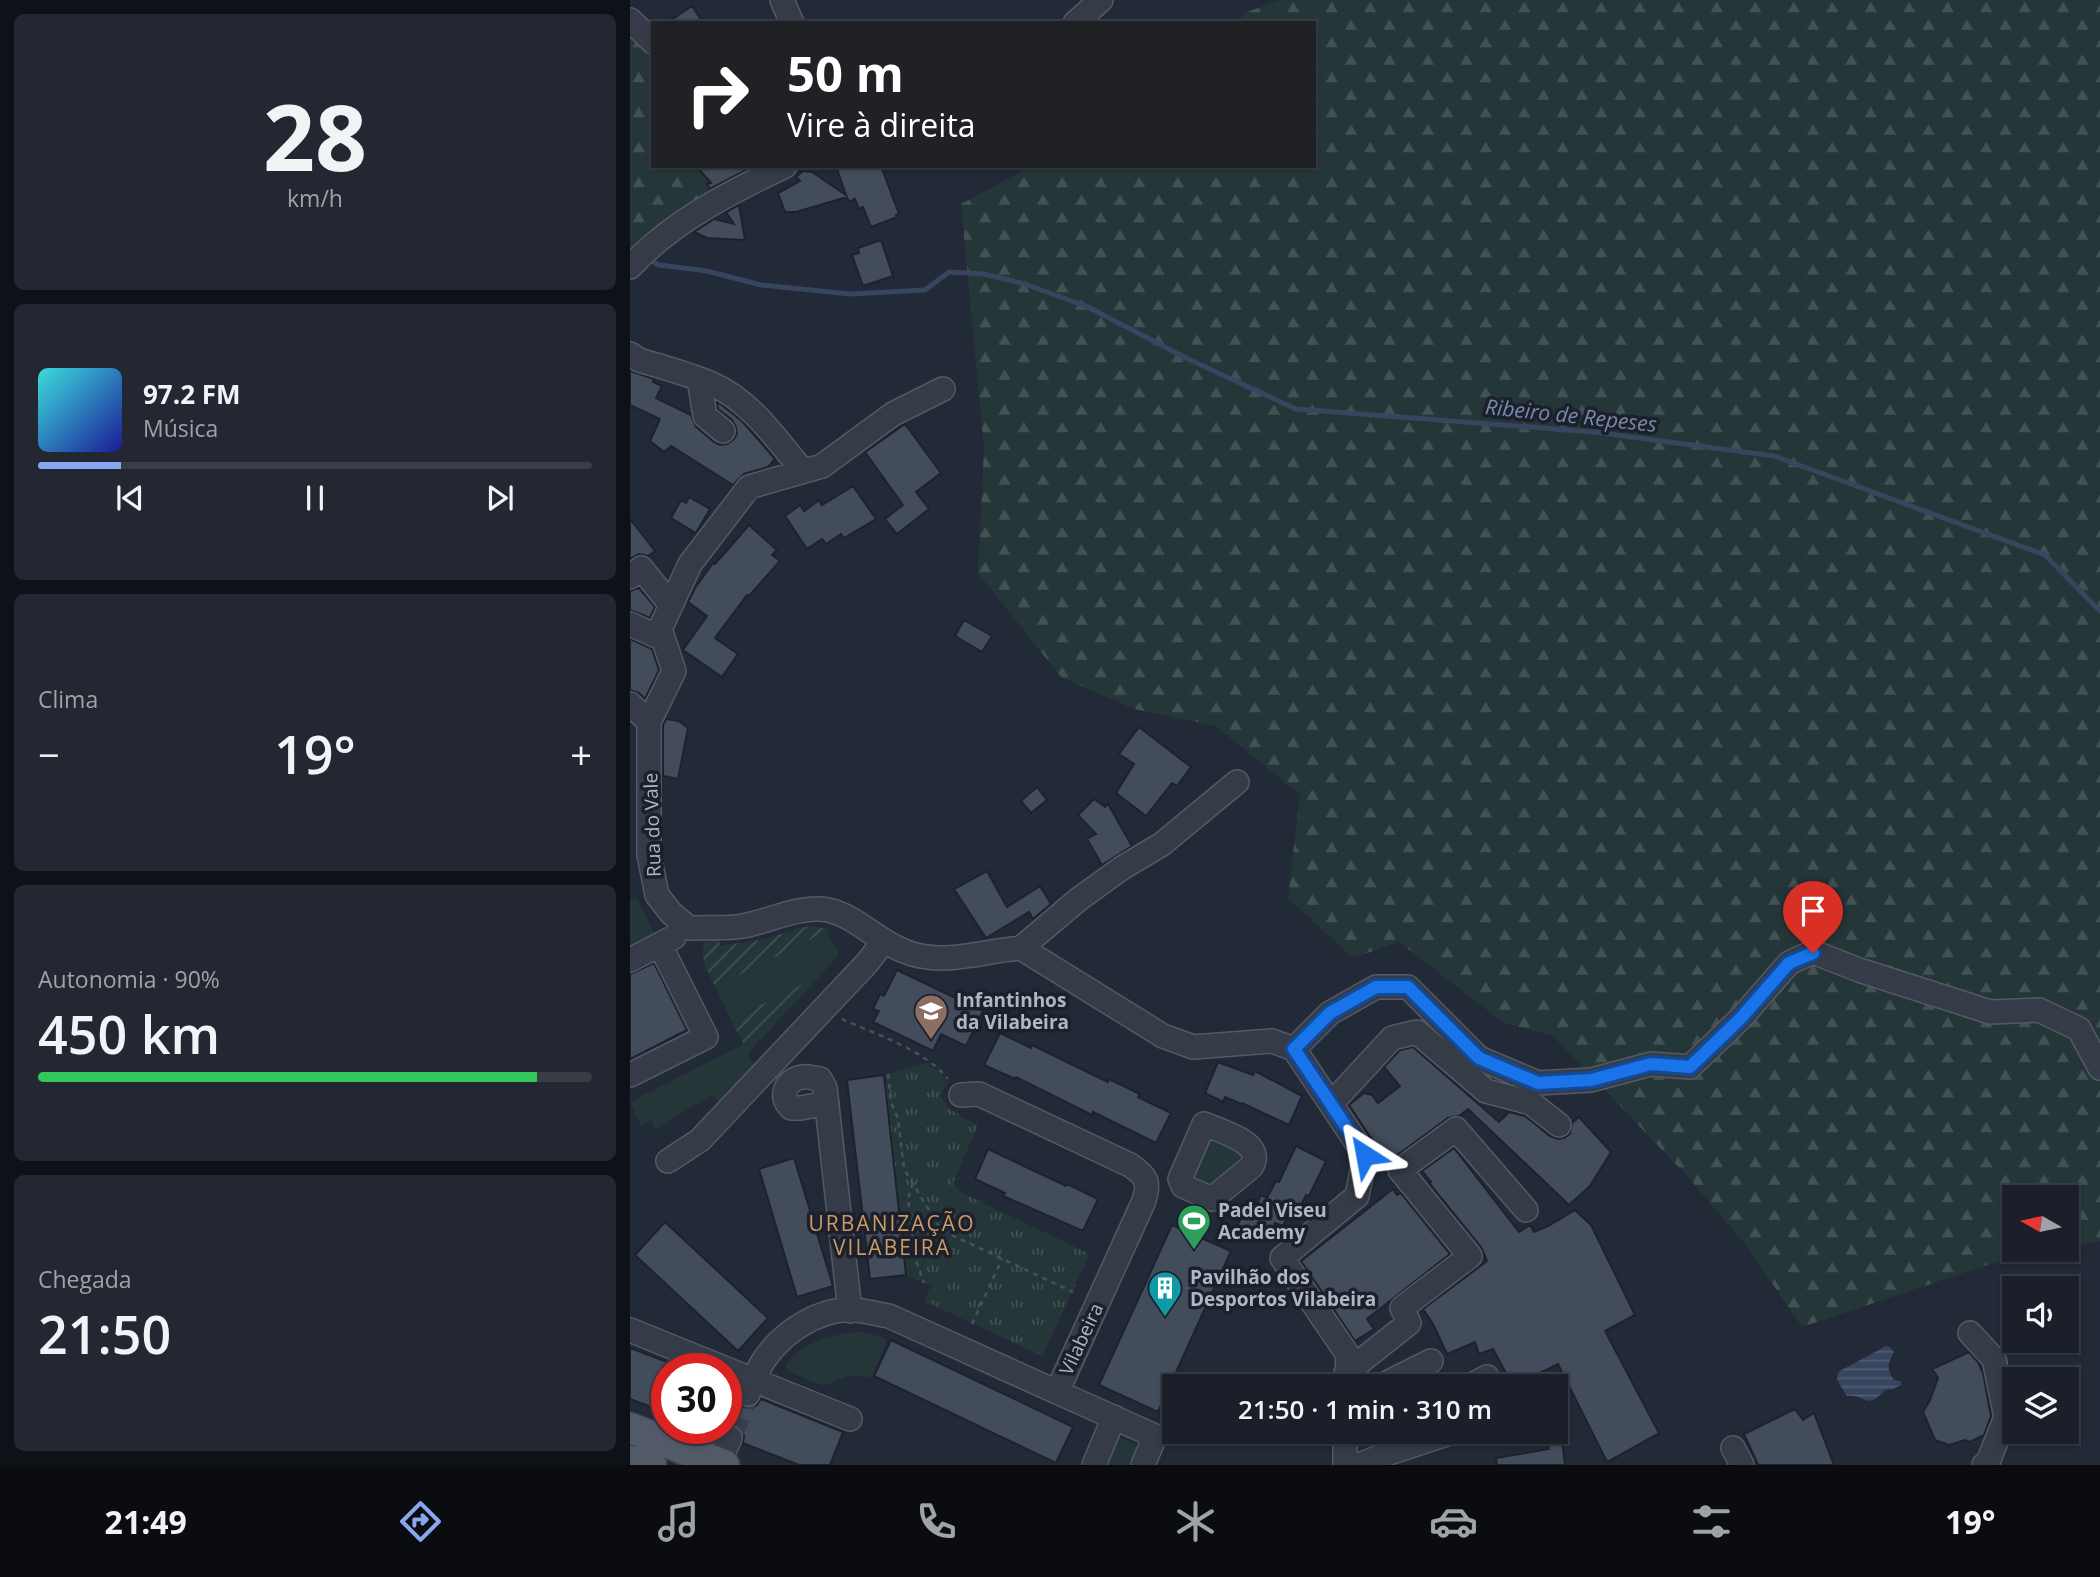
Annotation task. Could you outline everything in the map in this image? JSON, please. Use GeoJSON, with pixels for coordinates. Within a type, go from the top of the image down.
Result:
{"type":"FeatureCollection","features":[{"type":"Feature","properties":{"kind":"main road"},"geometry":{"type":"LineString","coordinates":[[630,1428],[724,1455]]}},
{"type":"Feature","properties":{"kind":"main road"},"geometry":{"type":"LineString","coordinates":[[630,1461],[651,1465]]}},
{"type":"Feature","properties":{"kind":"street"},"geometry":{"type":"LineString","coordinates":[[782,0],[791,21]]}},
{"type":"Feature","properties":{"kind":"street"},"geometry":{"type":"LineString","coordinates":[[1077,21],[1101,0]]}},
{"type":"Feature","properties":{"kind":"street"},"geometry":{"type":"LineString","coordinates":[[630,20],[651,40]]}},
{"type":"Feature","properties":{"kind":"street"},"geometry":{"type":"LineString","coordinates":[[630,267],[675,226],[755,172],[775,168]]}},
{"type":"Feature","properties":{"kind":"street"},"geometry":{"type":"LineString","coordinates":[[630,354],[639,360],[715,385],[760,419],[803,471]]}},
{"type":"Feature","properties":{"kind":"street"},"geometry":{"type":"LineString","coordinates":[[699,379],[705,416],[723,432]]}},
{"type":"Feature","properties":{"kind":"street"},"geometry":{"type":"LineString","coordinates":[[663,639],[660,629],[690,564],[749,487],[822,466],[893,414],[943,389]]}},
{"type":"Feature","properties":{"kind":"street"},"geometry":{"type":"LineString","coordinates":[[630,577],[641,568],[671,605]]}},
{"type":"Feature","properties":{"kind":"street"},"geometry":{"type":"LineString","coordinates":[[630,624],[663,639]]}},
{"type":"Feature","properties":{"kind":"street","name":"Rua do Vale"},"geometry":{"type":"LineString","coordinates":[[663,639],[674,671],[649,722],[649,855],[657,895],[689,928]]}},
{"type":"Feature","properties":{"kind":"street"},"geometry":{"type":"LineString","coordinates":[[630,704],[649,722]]}},
{"type":"Feature","properties":{"kind":"street"},"geometry":{"type":"LineString","coordinates":[[630,960],[689,928],[740,927],[804,910],[828,910],[846,917],[903,951],[926,958],[949,958],[1021,948],[1079,899],[1162,844],[1237,782]]}},
{"type":"Feature","properties":{"kind":"street"},"geometry":{"type":"LineString","coordinates":[[668,1161],[700,1140],[823,1011],[884,941]]}},
{"type":"Feature","properties":{"kind":"street"},"geometry":{"type":"LineString","coordinates":[[630,1075],[706,1037],[660,945]]}},
{"type":"Feature","properties":{"kind":"street"},"geometry":{"type":"LineString","coordinates":[[1021,948],[1163,1036],[1193,1047],[1272,1041],[1294,1049],[1365,1155],[1357,1196],[1282,1258],[1348,1355],[1346,1374]]}},
{"type":"Feature","properties":{"kind":"street"},"geometry":{"type":"LineString","coordinates":[[1294,1049],[1330,1013],[1376,987],[1408,987],[1479,1058],[1538,1083],[1591,1080],[1651,1064],[1690,1067],[1741,1018],[1789,963],[1813,953],[1990,1012],[2039,1010],[2079,1028],[2100,1068]]}},
{"type":"Feature","properties":{"kind":"street"},"geometry":{"type":"LineString","coordinates":[[1331,1104],[1392,1038],[1417,1032],[1486,1091],[1531,1103],[1559,1125]]}},
{"type":"Feature","properties":{"kind":"street"},"geometry":{"type":"LineString","coordinates":[[961,1095],[979,1094],[1143,1173],[1167,1175],[1185,1164]]}},
{"type":"Feature","properties":{"kind":"street"},"geometry":{"type":"LineString","coordinates":[[827,1103],[850,1311]]}},
{"type":"Feature","properties":{"kind":"street"},"geometry":{"type":"LineString","coordinates":[[1204,1124],[1248,1144],[1253,1148],[1255,1162],[1212,1199],[1182,1186],[1180,1179],[1185,1164],[1204,1124]]}},
{"type":"Feature","properties":{"kind":"street"},"geometry":{"type":"LineString","coordinates":[[1352,1374],[1409,1324],[1402,1308],[1470,1256],[1400,1170],[1456,1129],[1526,1210]]}},
{"type":"Feature","properties":{"kind":"street","name":"Vilabeira"},"geometry":{"type":"LineString","coordinates":[[751,1387],[763,1361],[779,1341],[804,1323],[836,1311],[850,1311],[889,1316],[1057,1392],[1143,1203],[1147,1183],[1143,1173]]}},
{"type":"Feature","properties":{"kind":"street"},"geometry":{"type":"LineString","coordinates":[[1143,1203],[1154,1194],[1202,1194]]}},
{"type":"Feature","properties":{"kind":"street"},"geometry":{"type":"LineString","coordinates":[[630,1329],[751,1387],[850,1419]]}},
{"type":"Feature","properties":{"kind":"street"},"geometry":{"type":"LineString","coordinates":[[1969,1333],[1994,1359],[2006,1417],[1988,1462],[1984,1465]]}},
{"type":"Feature","properties":{"kind":"street"},"geometry":{"type":"LineString","coordinates":[[1406,1374],[1431,1362]]}},
{"type":"Feature","properties":{"kind":"street"},"geometry":{"type":"LineString","coordinates":[[1057,1392],[1155,1436],[1143,1465]]}},
{"type":"Feature","properties":{"kind":"street"},"geometry":{"type":"LineString","coordinates":[[1094,1465],[1114,1418]]}},
{"type":"Feature","properties":{"kind":"street"},"geometry":{"type":"LineString","coordinates":[[1345,1444],[1345,1465]]}},
{"type":"Feature","properties":{"kind":"street"},"geometry":{"type":"LineString","coordinates":[[1359,1465],[1386,1444]]}},
{"type":"Feature","properties":{"kind":"path"},"geometry":{"type":"LineString","coordinates":[[823,1011],[915,1053],[942,1072],[961,1095]]}},
{"type":"Feature","properties":{"kind":"path"},"geometry":{"type":"LineString","coordinates":[[888,1074],[891,1102],[898,1119],[904,1169],[940,1230],[1073,1292]]}},
{"type":"Feature","properties":{"kind":"path"},"geometry":{"type":"LineString","coordinates":[[913,1184],[908,1199],[915,1258],[923,1283]]}},
{"type":"Feature","properties":{"kind":"path"},"geometry":{"type":"LineString","coordinates":[[972,1324],[1002,1259]]}},
{"type":"Feature","properties":{"kind":"green space"},"geometry":{"type":"Polygon","coordinates":[[[1282,0],[2100,0],[2100,1241],[2079,1244],[2079,1185],[2002,1185],[2002,1260],[1802,1327],[1746,1245],[1688,1177],[1553,1036],[1504,1023],[1399,942],[1353,958],[1288,898],[1300,795],[1216,726],[1134,709],[1061,677],[978,573],[984,449],[961,204],[1028,168],[1316,168],[1316,21],[1237,21],[1249,11],[1282,0]]]}},
{"type":"Feature","properties":{"kind":"green space"},"geometry":{"type":"Polygon","coordinates":[[[630,20],[651,40],[651,168],[752,168],[760,178],[630,267],[630,20]]]}},
{"type":"Feature","properties":{"kind":"green space"},"geometry":{"type":"Polygon","coordinates":[[[637,897],[654,933],[630,944],[630,900],[637,897]]]}},
{"type":"Feature","properties":{"kind":"green space"},"geometry":{"type":"Polygon","coordinates":[[[808,926],[830,930],[715,987],[703,958],[706,941],[719,939],[720,946],[760,940],[808,926]]]}},
{"type":"Feature","properties":{"kind":"green space"},"geometry":{"type":"Polygon","coordinates":[[[827,932],[839,955],[821,975],[731,1020],[715,987],[827,932]]]}},
{"type":"Feature","properties":{"kind":"green space"},"geometry":{"type":"Polygon","coordinates":[[[821,975],[748,1053],[731,1020],[821,975]]]}},
{"type":"Feature","properties":{"kind":"green space"},"geometry":{"type":"Polygon","coordinates":[[[744,1044],[754,1066],[718,1103],[713,1094],[655,1129],[651,1120],[641,1126],[630,1102],[744,1044]]]}},
{"type":"Feature","properties":{"kind":"green space"},"geometry":{"type":"Polygon","coordinates":[[[926,1063],[949,1083],[943,1090],[945,1103],[957,1114],[978,1125],[953,1183],[960,1192],[1090,1254],[1042,1356],[924,1301],[931,1286],[906,1275],[884,1075],[926,1063]]]}},
{"type":"Feature","properties":{"kind":"green space"},"geometry":{"type":"Polygon","coordinates":[[[1207,1136],[1241,1150],[1245,1158],[1209,1189],[1187,1184],[1207,1136]]]}},
{"type":"Feature","properties":{"kind":"green space"},"geometry":{"type":"Polygon","coordinates":[[[860,1332],[887,1340],[872,1377],[847,1376],[827,1385],[815,1383],[787,1370],[785,1366],[800,1350],[818,1340],[860,1332]]]}},
{"type":"Feature","properties":{"kind":"green space"},"geometry":{"type":"Polygon","coordinates":[[[1117,1437],[1134,1443],[1137,1448],[1130,1465],[1103,1465],[1117,1437]]]}},
{"type":"Feature","properties":{"kind":"water"},"geometry":{"type":"Polygon","coordinates":[[[1886,1346],[1894,1352],[1889,1363],[1890,1373],[1894,1380],[1901,1381],[1901,1385],[1885,1390],[1869,1401],[1847,1396],[1837,1380],[1838,1372],[1886,1346]]]}},
{"type":"Feature","properties":{"kind":"building"},"geometry":{"type":"Polygon","coordinates":[[[692,6],[702,21],[670,21],[692,6]]]}},
{"type":"Feature","properties":{"kind":"building"},"geometry":{"type":"Polygon","coordinates":[[[698,168],[746,170],[710,189],[707,184],[711,183],[698,168]]]}},
{"type":"Feature","properties":{"kind":"building"},"geometry":{"type":"Polygon","coordinates":[[[837,168],[882,168],[899,214],[871,227],[863,207],[859,209],[855,199],[849,202],[847,197],[796,212],[785,212],[778,193],[800,181],[796,177],[803,171],[812,172],[846,195],[837,168]]]}},
{"type":"Feature","properties":{"kind":"building"},"geometry":{"type":"Polygon","coordinates":[[[739,205],[745,240],[707,238],[694,232],[714,219],[734,224],[726,212],[739,205]]]}},
{"type":"Feature","properties":{"kind":"building"},"geometry":{"type":"Polygon","coordinates":[[[881,240],[893,276],[863,286],[852,255],[859,253],[858,248],[881,240]]]}},
{"type":"Feature","properties":{"kind":"building"},"geometry":{"type":"Polygon","coordinates":[[[630,371],[654,379],[653,382],[662,386],[656,398],[691,415],[696,427],[720,445],[727,444],[737,434],[732,420],[718,409],[717,402],[719,403],[742,421],[775,459],[768,467],[744,474],[733,485],[671,446],[664,452],[650,441],[660,419],[630,405],[630,371]]]}},
{"type":"Feature","properties":{"kind":"building"},"geometry":{"type":"Polygon","coordinates":[[[905,424],[941,473],[916,492],[929,509],[897,534],[885,519],[903,505],[865,452],[905,424]]]}},
{"type":"Feature","properties":{"kind":"building"},"geometry":{"type":"Polygon","coordinates":[[[853,486],[876,519],[844,538],[841,534],[826,544],[822,539],[807,549],[785,516],[800,505],[804,511],[819,500],[822,505],[853,486]]]}},
{"type":"Feature","properties":{"kind":"building"},"geometry":{"type":"Polygon","coordinates":[[[689,497],[710,509],[696,533],[671,518],[681,500],[686,503],[689,497]]]}},
{"type":"Feature","properties":{"kind":"building"},"geometry":{"type":"Polygon","coordinates":[[[630,519],[655,551],[648,556],[639,554],[630,559],[630,519]]]}},
{"type":"Feature","properties":{"kind":"building"},"geometry":{"type":"Polygon","coordinates":[[[749,525],[777,550],[772,555],[780,561],[749,596],[747,595],[715,638],[738,654],[722,677],[683,650],[707,616],[688,602],[713,563],[715,564],[749,525]]]}},
{"type":"Feature","properties":{"kind":"building"},"geometry":{"type":"Polygon","coordinates":[[[639,588],[655,607],[650,618],[630,610],[630,591],[639,588]]]}},
{"type":"Feature","properties":{"kind":"building"},"geometry":{"type":"Polygon","coordinates":[[[964,620],[992,636],[982,652],[955,636],[964,620]]]}},
{"type":"Feature","properties":{"kind":"building"},"geometry":{"type":"Polygon","coordinates":[[[630,639],[652,649],[659,670],[645,699],[630,690],[630,639]]]}},
{"type":"Feature","properties":{"kind":"building"},"geometry":{"type":"Polygon","coordinates":[[[666,719],[679,721],[688,728],[678,779],[663,776],[663,725],[666,719]]]}},
{"type":"Feature","properties":{"kind":"building"},"geometry":{"type":"Polygon","coordinates":[[[1139,727],[1191,767],[1177,786],[1172,783],[1146,816],[1116,793],[1134,764],[1119,754],[1139,727]]]}},
{"type":"Feature","properties":{"kind":"building"},"geometry":{"type":"Polygon","coordinates":[[[1037,787],[1047,800],[1031,813],[1021,801],[1037,787]]]}},
{"type":"Feature","properties":{"kind":"building"},"geometry":{"type":"Polygon","coordinates":[[[1094,799],[1105,807],[1108,804],[1132,846],[1102,865],[1087,839],[1096,834],[1078,815],[1094,799]]]}},
{"type":"Feature","properties":{"kind":"building"},"geometry":{"type":"Polygon","coordinates":[[[987,871],[1007,907],[1040,886],[1051,904],[1033,919],[1029,912],[986,938],[954,889],[987,871]]]}},
{"type":"Feature","properties":{"kind":"building"},"geometry":{"type":"Polygon","coordinates":[[[654,963],[687,1030],[630,1059],[630,974],[654,963]]]}},
{"type":"Feature","properties":{"kind":"building"},"geometry":{"type":"Polygon","coordinates":[[[897,970],[983,1011],[966,1046],[941,1034],[933,1051],[873,1022],[879,1011],[873,1009],[880,994],[884,996],[897,970]]]}},
{"type":"Feature","properties":{"kind":"building"},"geometry":{"type":"Polygon","coordinates":[[[1000,1033],[1031,1048],[1032,1045],[1108,1082],[1109,1079],[1171,1113],[1156,1143],[1016,1077],[1015,1079],[984,1065],[1000,1033]]]}},
{"type":"Feature","properties":{"kind":"building"},"geometry":{"type":"Polygon","coordinates":[[[1413,1047],[1499,1122],[1509,1112],[1525,1116],[1550,1136],[1558,1139],[1570,1134],[1572,1123],[1579,1117],[1611,1152],[1590,1186],[1569,1205],[1468,1109],[1459,1116],[1448,1118],[1392,1159],[1387,1168],[1378,1154],[1377,1147],[1349,1105],[1364,1093],[1372,1095],[1378,1103],[1400,1086],[1384,1067],[1400,1050],[1413,1047]]]}},
{"type":"Feature","properties":{"kind":"building"},"geometry":{"type":"Polygon","coordinates":[[[1218,1062],[1253,1075],[1255,1071],[1302,1096],[1289,1125],[1242,1103],[1225,1097],[1223,1102],[1205,1093],[1218,1062]]]}},
{"type":"Feature","properties":{"kind":"building"},"geometry":{"type":"Polygon","coordinates":[[[884,1075],[906,1275],[870,1279],[847,1080],[884,1075]]]}},
{"type":"Feature","properties":{"kind":"building"},"geometry":{"type":"Polygon","coordinates":[[[1296,1146],[1326,1161],[1298,1212],[1291,1209],[1283,1226],[1275,1223],[1267,1240],[1237,1226],[1245,1209],[1253,1212],[1261,1195],[1267,1198],[1276,1181],[1279,1182],[1296,1146]]]}},
{"type":"Feature","properties":{"kind":"building"},"geometry":{"type":"Polygon","coordinates":[[[1454,1148],[1519,1232],[1530,1225],[1534,1232],[1575,1210],[1591,1225],[1635,1315],[1605,1331],[1659,1433],[1607,1462],[1568,1384],[1568,1374],[1563,1374],[1558,1364],[1538,1374],[1507,1374],[1493,1349],[1479,1354],[1475,1342],[1447,1354],[1423,1309],[1487,1261],[1481,1247],[1422,1171],[1454,1148]]]}},
{"type":"Feature","properties":{"kind":"building"},"geometry":{"type":"Polygon","coordinates":[[[988,1149],[1098,1199],[1083,1231],[1003,1196],[1005,1193],[975,1179],[988,1149]]]}},
{"type":"Feature","properties":{"kind":"building"},"geometry":{"type":"Polygon","coordinates":[[[794,1158],[833,1286],[797,1297],[759,1169],[794,1158]]]}},
{"type":"Feature","properties":{"kind":"building"},"geometry":{"type":"Polygon","coordinates":[[[1393,1189],[1397,1195],[1401,1193],[1450,1254],[1367,1319],[1374,1329],[1355,1341],[1301,1261],[1393,1189]]]}},
{"type":"Feature","properties":{"kind":"building"},"geometry":{"type":"Polygon","coordinates":[[[665,1222],[768,1318],[738,1351],[635,1255],[665,1222]]]}},
{"type":"Feature","properties":{"kind":"building","name":"Pavilhão dos Desportos Vilabeira"},"geometry":{"type":"Polygon","coordinates":[[[1172,1225],[1231,1251],[1175,1374],[1162,1374],[1162,1403],[1158,1412],[1099,1385],[1172,1225]]]}},
{"type":"Feature","properties":{"kind":"building"},"geometry":{"type":"Polygon","coordinates":[[[891,1340],[1073,1427],[1056,1463],[874,1376],[891,1340]]]}},
{"type":"Feature","properties":{"kind":"building"},"geometry":{"type":"Polygon","coordinates":[[[630,1348],[651,1356],[651,1407],[630,1399],[630,1348]]]}},
{"type":"Feature","properties":{"kind":"building"},"geometry":{"type":"Polygon","coordinates":[[[1969,1352],[1983,1373],[1991,1416],[1984,1435],[1970,1442],[1965,1440],[1949,1445],[1935,1440],[1923,1412],[1938,1378],[1932,1369],[1969,1352]]]}},
{"type":"Feature","properties":{"kind":"building"},"geometry":{"type":"Polygon","coordinates":[[[761,1399],[843,1432],[830,1465],[799,1465],[743,1443],[742,1406],[756,1406],[761,1399]]]}},
{"type":"Feature","properties":{"kind":"building"},"geometry":{"type":"Polygon","coordinates":[[[1795,1409],[1803,1420],[1814,1413],[1834,1465],[1758,1465],[1744,1434],[1795,1409]]]}},
{"type":"Feature","properties":{"kind":"building"},"geometry":{"type":"Polygon","coordinates":[[[1548,1444],[1562,1444],[1565,1465],[1497,1465],[1496,1458],[1549,1449],[1548,1444]]]}},
{"type":"Feature","properties":{"kind":"waterway","name":"Ribeiro de Repeses"},"geometry":{"type":"LineString","coordinates":[[648,259],[659,265],[707,271],[761,285],[850,294],[925,290],[949,272],[984,274],[1025,284],[1088,307],[1186,358],[1296,409],[1594,432],[1774,456],[2045,555],[2100,611]]}},
{"type":"Feature","properties":{"kind":"tunnel"},"geometry":{"type":"LineString","coordinates":[[742,1409],[748,1394]]}},
{"type":"Feature","properties":{"kind":"place","name":"Infantinhos da Vilabeira"},"geometry":{"type":"Point","coordinates":[931,1041]}},
{"type":"Feature","properties":{"kind":"place","name":"Padel Viseu Academy"},"geometry":{"type":"Point","coordinates":[1194,1251]}},
{"type":"Feature","properties":{"kind":"place","name":"Pavilhão dos Desportos Vilabeira"},"geometry":{"type":"Point","coordinates":[1165,1318]}},
{"type":"Feature","properties":{"kind":"district","name":"URBANIZAÇÃO VILABEIRA"},"geometry":{"type":"Point","coordinates":[892,1236]}},
{"type":"Feature","properties":{"kind":"route"},"geometry":{"type":"LineString","coordinates":[[1365,1155],[1294,1049],[1330,1013],[1376,987],[1408,987],[1479,1058],[1538,1083],[1591,1080],[1651,1064],[1690,1067],[1741,1018],[1789,963],[1813,953]]}}]}
